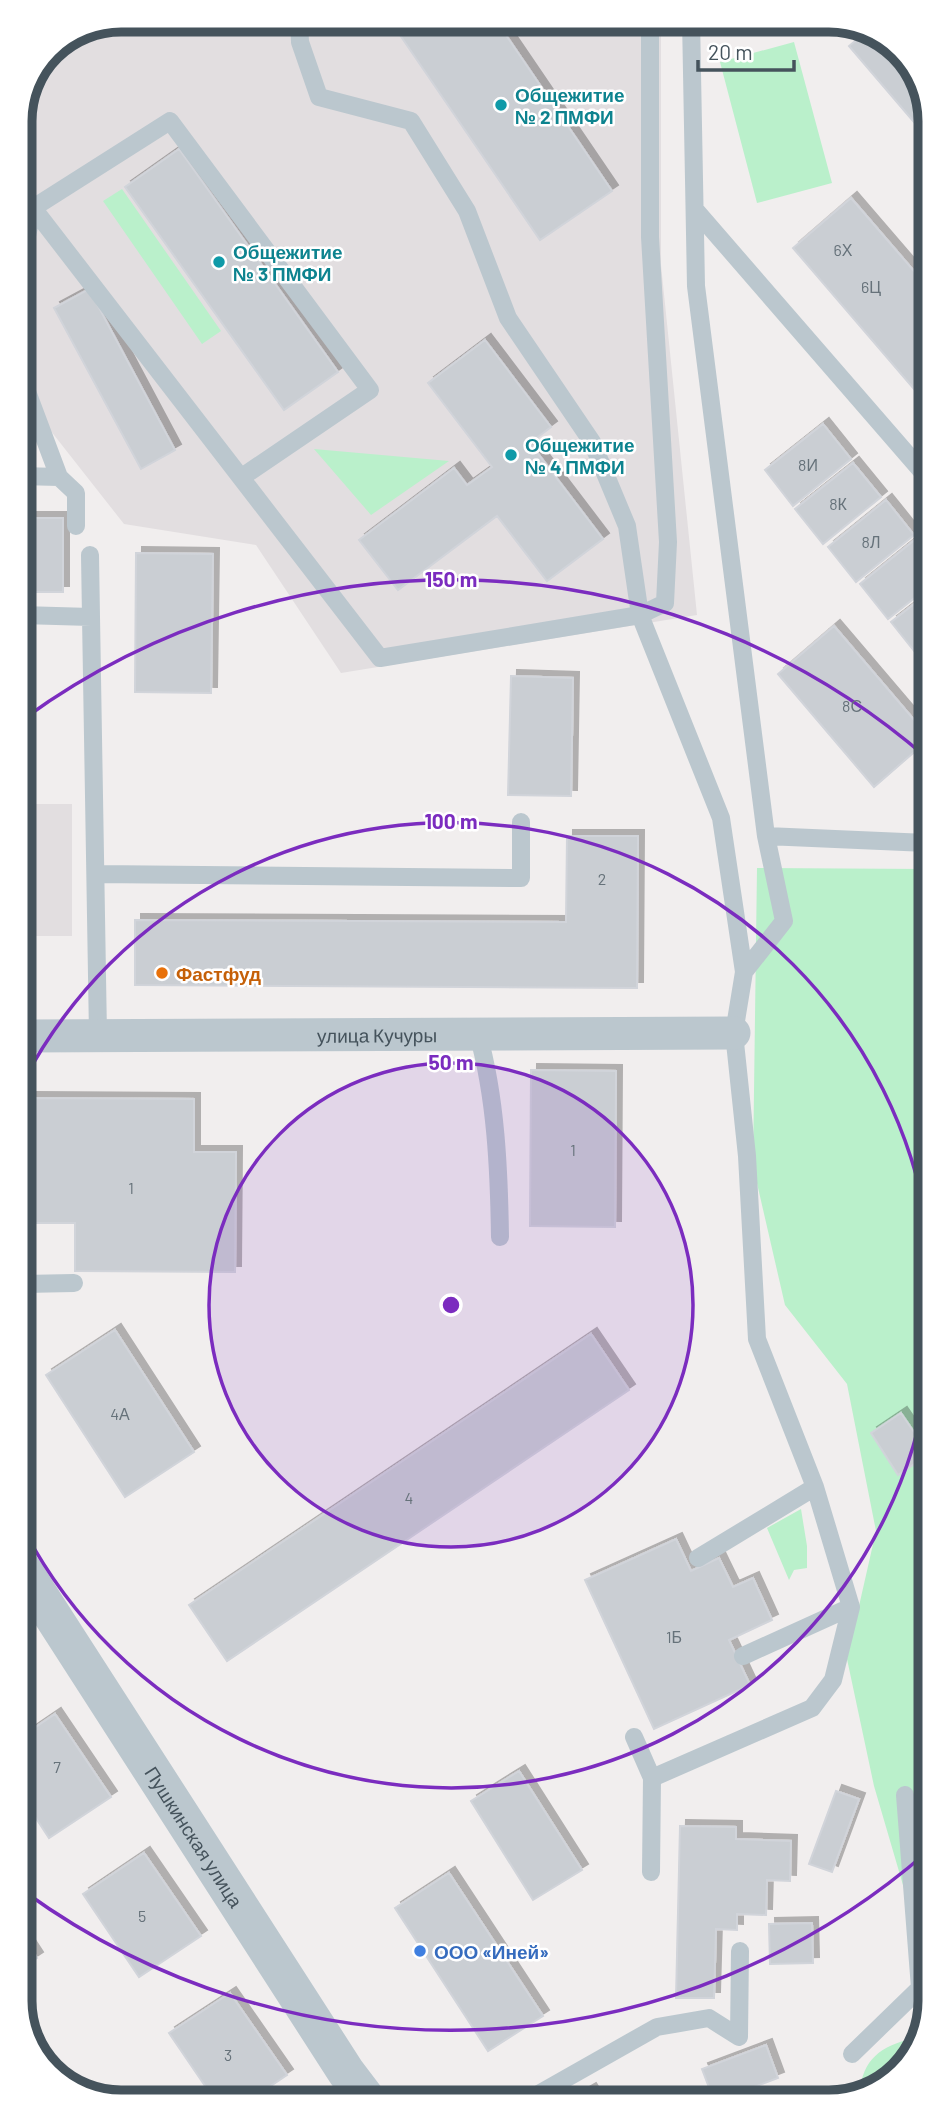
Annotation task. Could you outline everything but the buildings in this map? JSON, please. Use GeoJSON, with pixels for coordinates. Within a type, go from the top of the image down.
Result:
{"type":"FeatureCollection","features":[{"type":"Feature","properties":{"kind":"street","name":"улица Кучуры"},"geometry":{"type":"LineString","coordinates":[[32,1036],[734,1032]]}},
{"type":"Feature","properties":{"kind":"street","name":"Пушкинская улица"},"geometry":{"type":"LineString","coordinates":[[31,1583],[361,2090]]}},
{"type":"Feature","properties":{"kind":"lane"},"geometry":{"type":"LineString","coordinates":[[300,31],[300,42],[319,97],[411,121],[467,211],[508,318],[592,442],[627,526],[640,615],[720,818],[744,972],[734,1032],[747,1156],[757,1339],[816,1487],[851,1607],[832,1680],[812,1708],[652,1778]]}},
{"type":"Feature","properties":{"kind":"lane"},"geometry":{"type":"LineString","coordinates":[[33,208],[380,657],[640,615],[665,603],[668,541],[650,237],[650,32]]}},
{"type":"Feature","properties":{"kind":"lane"},"geometry":{"type":"LineString","coordinates":[[691,32],[696,286],[765,836],[785,921],[744,972]]}},
{"type":"Feature","properties":{"kind":"lane"},"geometry":{"type":"LineString","coordinates":[[32,213],[33,208],[170,121],[370,390],[242,477]]}},
{"type":"Feature","properties":{"kind":"lane"},"geometry":{"type":"LineString","coordinates":[[696,212],[918,467]]}},
{"type":"Feature","properties":{"kind":"lane"},"geometry":{"type":"LineString","coordinates":[[32,405],[59,477],[76,493],[76,526]]}},
{"type":"Feature","properties":{"kind":"lane"},"geometry":{"type":"LineString","coordinates":[[32,476],[59,477]]}},
{"type":"Feature","properties":{"kind":"lane"},"geometry":{"type":"LineString","coordinates":[[90,555],[98,1035]]}},
{"type":"Feature","properties":{"kind":"lane"},"geometry":{"type":"LineString","coordinates":[[32,615],[91,617]]}},
{"type":"Feature","properties":{"kind":"lane"},"geometry":{"type":"LineString","coordinates":[[96,873],[521,878],[521,822]]}},
{"type":"Feature","properties":{"kind":"lane"},"geometry":{"type":"LineString","coordinates":[[765,836],[918,843]]}},
{"type":"Feature","properties":{"kind":"lane"},"geometry":{"type":"LineString","coordinates":[[478,1034],[486,1065],[499,1189],[500,1237]]}},
{"type":"Feature","properties":{"kind":"lane"},"geometry":{"type":"LineString","coordinates":[[31,1284],[74,1283]]}},
{"type":"Feature","properties":{"kind":"lane"},"geometry":{"type":"LineString","coordinates":[[698,1558],[816,1487]]}},
{"type":"Feature","properties":{"kind":"lane"},"geometry":{"type":"LineString","coordinates":[[743,1656],[851,1607]]}},
{"type":"Feature","properties":{"kind":"lane"},"geometry":{"type":"LineString","coordinates":[[634,1737],[652,1778],[651,1872]]}},
{"type":"Feature","properties":{"kind":"lane"},"geometry":{"type":"LineString","coordinates":[[905,1795],[918,1962]]}},
{"type":"Feature","properties":{"kind":"lane"},"geometry":{"type":"LineString","coordinates":[[546,2090],[657,2027],[709,2018],[739,2037],[740,1951]]}},
{"type":"Feature","properties":{"kind":"lane"},"geometry":{"type":"LineString","coordinates":[[852,2054],[918,1990]]}},
{"type":"Feature","properties":{"kind":"shaded area"},"geometry":{"type":"Polygon","coordinates":[[[120,31],[661,32],[661,265],[697,615],[341,673],[256,545],[124,524],[43,421],[32,376],[32,114],[35,97],[46,71],[57,57],[71,46],[86,38],[120,31]]]}},
{"type":"Feature","properties":{"kind":"shaded area"},"geometry":{"type":"Polygon","coordinates":[[[32,804],[72,804],[72,936],[32,936],[32,804]]]}},
{"type":"Feature","properties":{"kind":"green space"},"geometry":{"type":"Polygon","coordinates":[[[794,42],[832,183],[757,203],[720,62],[794,42]]]}},
{"type":"Feature","properties":{"kind":"green space"},"geometry":{"type":"Polygon","coordinates":[[[122,189],[221,331],[202,344],[103,201],[122,189]]]}},
{"type":"Feature","properties":{"kind":"green space"},"geometry":{"type":"Polygon","coordinates":[[[314,449],[449,461],[371,515],[314,449]]]}},
{"type":"Feature","properties":{"kind":"green space"},"geometry":{"type":"Polygon","coordinates":[[[757,868],[918,869],[918,1909],[910,1909],[874,1786],[847,1659],[876,1531],[847,1384],[785,1305],[753,1166],[757,868]]]}},
{"type":"Feature","properties":{"kind":"green space"},"geometry":{"type":"Polygon","coordinates":[[[801,1509],[807,1546],[807,1568],[794,1570],[789,1580],[767,1528],[801,1509]]]}},
{"type":"Feature","properties":{"kind":"green space"},"geometry":{"type":"Polygon","coordinates":[[[909,2040],[904,2051],[884,2072],[861,2084],[872,2060],[896,2043],[909,2040]]]}},
{"type":"Feature","properties":{"kind":"place","name":"Общежитие № 2 ПМФИ"},"geometry":{"type":"Point","coordinates":[501,105]}},
{"type":"Feature","properties":{"kind":"place","name":"Общежитие № 3 ПМФИ"},"geometry":{"type":"Point","coordinates":[219,262]}},
{"type":"Feature","properties":{"kind":"place","name":"Общежитие № 4 ПМФИ"},"geometry":{"type":"Point","coordinates":[511,455]}},
{"type":"Feature","properties":{"kind":"place","name":"Фастфуд"},"geometry":{"type":"Point","coordinates":[162,973]}},
{"type":"Feature","properties":{"kind":"place","name":"ООО «Иней»"},"geometry":{"type":"Point","coordinates":[420,1951]}}]}
